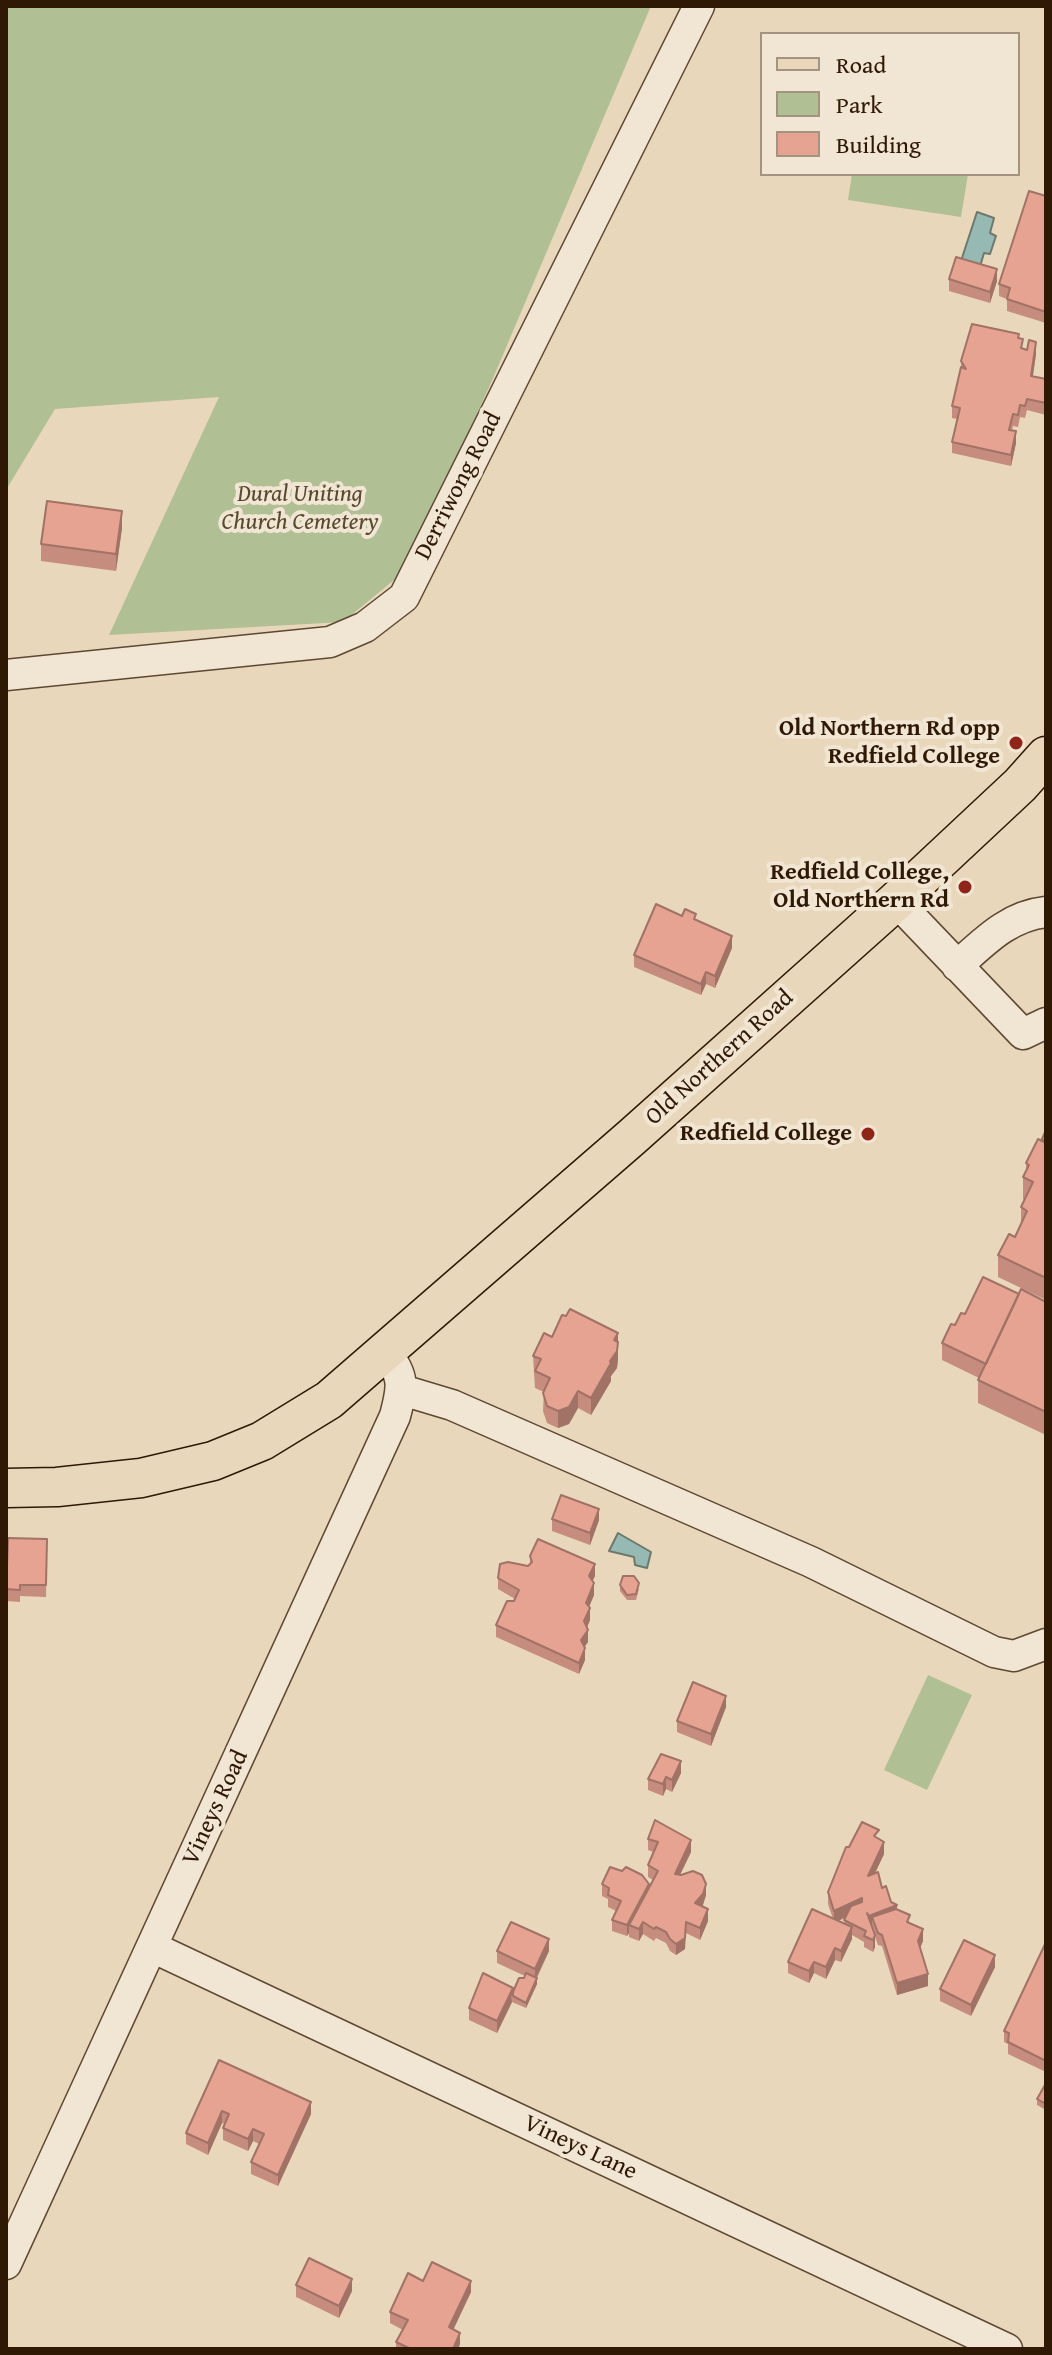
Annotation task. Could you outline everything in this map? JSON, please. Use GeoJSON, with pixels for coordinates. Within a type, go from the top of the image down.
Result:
{"type":"FeatureCollection","features":[{"type":"Feature","properties":{"kind":"main road","name":"Old Northern Road"},"geometry":{"type":"LineString","coordinates":[[6,1488],[57,1487],[141,1478],[213,1461],[262,1441],[317,1408],[621,1147],[896,901],[1020,785],[1046,756]]}},
{"type":"Feature","properties":{"kind":"main road","name":"Old Northern Road"},"geometry":{"type":"LineString","coordinates":[[6,1465],[117,1460],[196,1446],[243,1425],[384,1350]]}},
{"type":"Feature","properties":{"kind":"street","name":"Derriwong Road"},"geometry":{"type":"LineString","coordinates":[[6,675],[330,642],[365,627],[404,597],[699,6]]}},
{"type":"Feature","properties":{"kind":"street"},"geometry":{"type":"LineString","coordinates":[[896,901],[1023,1034],[1046,1023]]}},
{"type":"Feature","properties":{"kind":"street"},"geometry":{"type":"LineString","coordinates":[[957,966],[1003,926],[1032,914],[1046,912]]}},
{"type":"Feature","properties":{"kind":"street"},"geometry":{"type":"LineString","coordinates":[[384,1350],[399,1369],[402,1390],[466,1411],[811,1562],[994,1652],[1014,1656],[1046,1671]]}},
{"type":"Feature","properties":{"kind":"street","name":"Vineys Road"},"geometry":{"type":"LineString","coordinates":[[6,2264],[367,1480],[395,1416],[402,1390]]}},
{"type":"Feature","properties":{"kind":"street"},"geometry":{"type":"LineString","coordinates":[[1014,1656],[1046,1644]]}},
{"type":"Feature","properties":{"kind":"street","name":"Vineys Lane"},"geometry":{"type":"LineString","coordinates":[[152,1947],[1007,2349]]}},
{"type":"Feature","properties":{"kind":"green space","name":"Dural Uniting Church Cemetery"},"geometry":{"type":"Polygon","coordinates":[[[6,6],[651,6],[491,383],[405,571],[343,622],[109,635],[219,397],[55,409],[6,490],[6,6]]]}},
{"type":"Feature","properties":{"kind":"green space"},"geometry":{"type":"Polygon","coordinates":[[[852,176],[968,176],[961,217],[848,200],[852,176]]]}},
{"type":"Feature","properties":{"kind":"green space"},"geometry":{"type":"Polygon","coordinates":[[[928,1675],[972,1695],[927,1790],[884,1770],[928,1675]]]}},
{"type":"Feature","properties":{"kind":"water"},"geometry":{"type":"Polygon","coordinates":[[[977,212],[994,218],[990,233],[996,236],[990,254],[984,253],[979,270],[960,264],[977,212]]]}},
{"type":"Feature","properties":{"kind":"water"},"geometry":{"type":"Polygon","coordinates":[[[618,1533],[651,1552],[647,1568],[635,1565],[634,1557],[609,1551],[618,1533]]]}},
{"type":"Feature","properties":{"kind":"building"},"geometry":{"type":"Polygon","coordinates":[[[1029,191],[1046,196],[1046,312],[1007,299],[1010,288],[999,284],[1029,191]]]}},
{"type":"Feature","properties":{"kind":"building"},"geometry":{"type":"Polygon","coordinates":[[[956,257],[997,269],[990,292],[949,279],[956,257]]]}},
{"type":"Feature","properties":{"kind":"building"},"geometry":{"type":"Polygon","coordinates":[[[972,324],[1019,334],[1018,338],[1023,339],[1021,348],[1027,350],[1029,340],[1036,342],[1031,376],[1046,379],[1046,403],[1027,399],[1025,406],[1020,405],[1018,415],[1013,414],[1009,430],[1016,431],[1011,455],[952,442],[960,408],[952,406],[961,367],[966,369],[961,361],[972,324]]]}},
{"type":"Feature","properties":{"kind":"building"},"geometry":{"type":"Polygon","coordinates":[[[47,501],[122,511],[116,554],[41,544],[47,501]]]}},
{"type":"Feature","properties":{"kind":"building"},"geometry":{"type":"Polygon","coordinates":[[[656,904],[682,916],[685,909],[696,914],[694,919],[732,936],[715,976],[706,972],[701,984],[634,955],[656,904]]]}},
{"type":"Feature","properties":{"kind":"building"},"geometry":{"type":"Polygon","coordinates":[[[1038,1139],[1046,1143],[1046,1278],[998,1255],[1009,1234],[1015,1237],[1027,1211],[1021,1207],[1033,1182],[1023,1177],[1029,1165],[1026,1163],[1038,1139]]]}},
{"type":"Feature","properties":{"kind":"building"},"geometry":{"type":"Polygon","coordinates":[[[983,1277],[1019,1294],[986,1364],[942,1343],[951,1324],[955,1325],[961,1313],[965,1314],[983,1277]]]}},
{"type":"Feature","properties":{"kind":"building"},"geometry":{"type":"Polygon","coordinates":[[[1021,1289],[1046,1302],[1046,1412],[978,1380],[1021,1289]]]}},
{"type":"Feature","properties":{"kind":"building"},"geometry":{"type":"Polygon","coordinates":[[[570,1309],[618,1333],[614,1340],[618,1342],[617,1351],[591,1398],[578,1391],[569,1407],[558,1411],[547,1406],[543,1393],[550,1378],[535,1371],[541,1359],[533,1356],[544,1333],[552,1337],[562,1315],[566,1316],[570,1309]]]}},
{"type":"Feature","properties":{"kind":"building"},"geometry":{"type":"Polygon","coordinates":[[[561,1495],[599,1509],[590,1533],[552,1519],[561,1495]]]}},
{"type":"Feature","properties":{"kind":"building"},"geometry":{"type":"Polygon","coordinates":[[[8,1538],[47,1539],[46,1585],[20,1585],[20,1590],[6,1589],[8,1538]]]}},
{"type":"Feature","properties":{"kind":"building"},"geometry":{"type":"Polygon","coordinates":[[[538,1539],[595,1564],[589,1576],[594,1583],[586,1603],[590,1608],[584,1621],[588,1630],[581,1640],[585,1648],[579,1663],[496,1625],[507,1601],[514,1601],[519,1590],[498,1578],[500,1564],[508,1562],[528,1566],[538,1539]]]}},
{"type":"Feature","properties":{"kind":"building"},"geometry":{"type":"Polygon","coordinates":[[[623,1576],[634,1576],[639,1583],[636,1594],[627,1595],[620,1585],[623,1576]]]}},
{"type":"Feature","properties":{"kind":"building"},"geometry":{"type":"Polygon","coordinates":[[[693,1682],[726,1696],[711,1734],[677,1721],[693,1682]]]}},
{"type":"Feature","properties":{"kind":"building"},"geometry":{"type":"Polygon","coordinates":[[[661,1754],[681,1761],[672,1780],[666,1777],[663,1784],[648,1779],[661,1754]]]}},
{"type":"Feature","properties":{"kind":"building"},"geometry":{"type":"Polygon","coordinates":[[[655,1820],[691,1840],[675,1874],[693,1871],[702,1875],[706,1884],[703,1894],[695,1903],[708,1909],[700,1928],[686,1922],[685,1938],[676,1944],[666,1932],[656,1927],[654,1929],[643,1922],[639,1929],[629,1925],[658,1871],[648,1865],[658,1842],[648,1839],[655,1820]]]}},
{"type":"Feature","properties":{"kind":"building"},"geometry":{"type":"Polygon","coordinates":[[[862,1822],[879,1830],[874,1836],[884,1842],[868,1876],[878,1872],[882,1888],[886,1886],[891,1902],[897,1905],[869,1916],[867,1913],[875,1935],[873,1940],[864,1936],[866,1931],[844,1920],[851,1906],[862,1902],[862,1898],[834,1911],[828,1892],[846,1847],[849,1847],[862,1822]]]}},
{"type":"Feature","properties":{"kind":"building"},"geometry":{"type":"Polygon","coordinates":[[[610,1867],[622,1871],[626,1867],[642,1875],[649,1884],[627,1925],[612,1920],[621,1901],[608,1895],[609,1888],[602,1884],[610,1867]]]}},
{"type":"Feature","properties":{"kind":"building"},"geometry":{"type":"Polygon","coordinates":[[[812,1909],[852,1927],[841,1951],[835,1948],[826,1967],[814,1962],[809,1971],[788,1962],[812,1909]]]}},
{"type":"Feature","properties":{"kind":"building"},"geometry":{"type":"Polygon","coordinates":[[[896,1909],[910,1915],[907,1922],[923,1929],[918,1941],[928,1974],[897,1983],[882,1935],[878,1933],[872,1917],[896,1909]]]}},
{"type":"Feature","properties":{"kind":"building"},"geometry":{"type":"Polygon","coordinates":[[[511,1922],[549,1939],[535,1969],[497,1951],[511,1922]]]}},
{"type":"Feature","properties":{"kind":"building"},"geometry":{"type":"Polygon","coordinates":[[[964,1940],[995,1955],[971,2005],[940,1989],[964,1940]]]}},
{"type":"Feature","properties":{"kind":"building"},"geometry":{"type":"Polygon","coordinates":[[[1046,1942],[1046,2061],[1008,2042],[1009,2033],[1004,2031],[1046,1942]]]}},
{"type":"Feature","properties":{"kind":"building"},"geometry":{"type":"Polygon","coordinates":[[[483,1973],[513,1988],[497,2021],[469,2008],[483,1973]]]}},
{"type":"Feature","properties":{"kind":"building"},"geometry":{"type":"Polygon","coordinates":[[[526,1973],[537,1978],[526,2003],[513,1996],[513,1992],[519,1978],[524,1978],[526,1973]]]}},
{"type":"Feature","properties":{"kind":"building"},"geometry":{"type":"Polygon","coordinates":[[[219,2060],[311,2102],[278,2175],[251,2162],[264,2134],[253,2129],[248,2139],[223,2128],[229,2114],[222,2111],[208,2143],[186,2133],[219,2060]]]}},
{"type":"Feature","properties":{"kind":"building"},"geometry":{"type":"Polygon","coordinates":[[[1046,2083],[1046,2104],[1037,2099],[1046,2083]]]}},
{"type":"Feature","properties":{"kind":"building"},"geometry":{"type":"Polygon","coordinates":[[[309,2258],[352,2279],[339,2306],[296,2285],[309,2258]]]}},
{"type":"Feature","properties":{"kind":"building"},"geometry":{"type":"Polygon","coordinates":[[[432,2262],[471,2281],[449,2327],[460,2333],[453,2349],[411,2349],[396,2342],[408,2320],[390,2312],[408,2273],[423,2281],[432,2262]]]}},
{"type":"Feature","properties":{"kind":"place","name":"Old Northern Rd opp Redfield College"},"geometry":{"type":"Point","coordinates":[1016,743]}},
{"type":"Feature","properties":{"kind":"place","name":"Redfield College, Old Northern Rd"},"geometry":{"type":"Point","coordinates":[965,887]}},
{"type":"Feature","properties":{"kind":"place","name":"Redfield College"},"geometry":{"type":"Point","coordinates":[868,1134]}}]}
